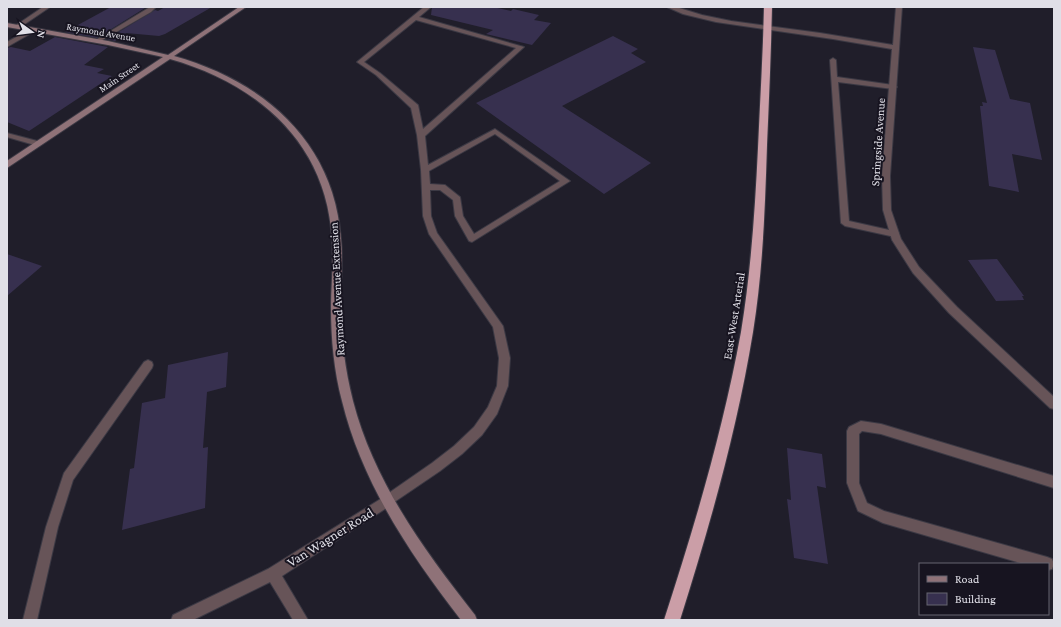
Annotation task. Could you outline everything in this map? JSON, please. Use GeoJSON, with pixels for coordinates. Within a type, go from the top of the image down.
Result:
{"type":"FeatureCollection","features":[{"type":"Feature","properties":{"kind":"highway","name":"East-West Arterial"},"geometry":{"type":"LineString","coordinates":[[672,620],[710,494],[733,405],[748,324],[757,257],[761,200],[768,7]]}},
{"type":"Feature","properties":{"kind":"main road","name":"Main Street"},"geometry":{"type":"LineString","coordinates":[[7,165],[243,7]]}},
{"type":"Feature","properties":{"kind":"main road","name":"Raymond Avenue"},"geometry":{"type":"LineString","coordinates":[[7,25],[97,41],[168,56]]}},
{"type":"Feature","properties":{"kind":"main road","name":"Raymond Avenue Extension"},"geometry":{"type":"LineString","coordinates":[[168,56],[221,75],[259,96],[282,117],[295,133],[319,170],[326,189],[336,230],[338,252],[336,307],[338,339],[341,367],[348,403],[362,444],[387,501],[413,545],[445,590],[470,620]]}},
{"type":"Feature","properties":{"kind":"street"},"geometry":{"type":"LineString","coordinates":[[17,27],[47,7]]}},
{"type":"Feature","properties":{"kind":"street"},"geometry":{"type":"LineString","coordinates":[[97,41],[150,11],[153,7]]}},
{"type":"Feature","properties":{"kind":"street"},"geometry":{"type":"LineString","coordinates":[[415,18],[428,7]]}},
{"type":"Feature","properties":{"kind":"street"},"geometry":{"type":"LineString","coordinates":[[670,7],[706,20],[830,36],[897,48]]}},
{"type":"Feature","properties":{"kind":"street","name":"Springside Avenue"},"geometry":{"type":"LineString","coordinates":[[899,7],[886,176],[887,210],[897,240],[916,270],[953,310],[1054,404]]}},
{"type":"Feature","properties":{"kind":"street"},"geometry":{"type":"LineString","coordinates":[[415,18],[521,47],[421,134]]}},
{"type":"Feature","properties":{"kind":"street","name":"Van Wagner Road"},"geometry":{"type":"LineString","coordinates":[[178,620],[273,574],[387,501],[475,435],[488,419],[498,401],[504,381],[504,343],[498,326],[433,234],[427,216],[425,170],[421,134],[415,107],[378,74],[360,62],[415,18]]}},
{"type":"Feature","properties":{"kind":"street"},"geometry":{"type":"LineString","coordinates":[[7,45],[32,30]]}},
{"type":"Feature","properties":{"kind":"street"},"geometry":{"type":"LineString","coordinates":[[832,60],[845,224],[896,234]]}},
{"type":"Feature","properties":{"kind":"street"},"geometry":{"type":"LineString","coordinates":[[834,78],[893,87]]}},
{"type":"Feature","properties":{"kind":"street"},"geometry":{"type":"LineString","coordinates":[[425,170],[495,131],[566,181],[472,239],[459,216],[457,199],[442,187],[426,187]]}},
{"type":"Feature","properties":{"kind":"street"},"geometry":{"type":"LineString","coordinates":[[7,135],[38,144]]}},
{"type":"Feature","properties":{"kind":"street"},"geometry":{"type":"LineString","coordinates":[[30,620],[52,527],[68,477],[148,365]]}},
{"type":"Feature","properties":{"kind":"street"},"geometry":{"type":"LineString","coordinates":[[1044,563],[883,517],[862,507],[853,483],[853,431],[861,426],[881,429],[1054,482]]}},
{"type":"Feature","properties":{"kind":"street"},"geometry":{"type":"LineString","coordinates":[[273,574],[301,620]]}},
{"type":"Feature","properties":{"kind":"building"},"geometry":{"type":"Polygon","coordinates":[[[111,7],[145,8],[97,38],[65,32],[111,7]]]}},
{"type":"Feature","properties":{"kind":"building"},"geometry":{"type":"Polygon","coordinates":[[[165,7],[212,7],[159,36],[126,33],[115,41],[107,39],[155,10],[158,11],[165,7]]]}},
{"type":"Feature","properties":{"kind":"building"},"geometry":{"type":"Polygon","coordinates":[[[432,7],[493,7],[511,11],[513,9],[539,15],[534,20],[551,23],[532,45],[486,34],[493,30],[431,15],[432,7]]]}},
{"type":"Feature","properties":{"kind":"building"},"geometry":{"type":"Polygon","coordinates":[[[613,36],[638,49],[631,53],[646,62],[562,106],[651,163],[604,194],[476,103],[613,36]]]}},
{"type":"Feature","properties":{"kind":"building"},"geometry":{"type":"Polygon","coordinates":[[[55,37],[108,47],[84,65],[104,69],[97,73],[112,76],[29,131],[7,122],[7,48],[11,47],[30,51],[55,37]]]}},
{"type":"Feature","properties":{"kind":"building"},"geometry":{"type":"Polygon","coordinates":[[[973,47],[995,50],[1010,99],[1030,103],[1042,160],[1012,154],[1019,192],[989,186],[980,106],[983,106],[982,102],[987,103],[973,47]]]}},
{"type":"Feature","properties":{"kind":"building"},"geometry":{"type":"Polygon","coordinates":[[[7,254],[42,266],[7,296],[7,254]]]}},
{"type":"Feature","properties":{"kind":"building"},"geometry":{"type":"Polygon","coordinates":[[[997,259],[1024,296],[1022,296],[1024,300],[996,301],[968,260],[997,259]]]}},
{"type":"Feature","properties":{"kind":"building"},"geometry":{"type":"Polygon","coordinates":[[[228,352],[226,387],[207,392],[203,448],[208,447],[205,508],[122,530],[130,469],[134,468],[142,403],[165,398],[168,365],[228,352]]]}},
{"type":"Feature","properties":{"kind":"building"},"geometry":{"type":"Polygon","coordinates":[[[787,448],[822,454],[826,488],[817,486],[828,564],[794,558],[787,499],[791,500],[787,448]]]}}]}
